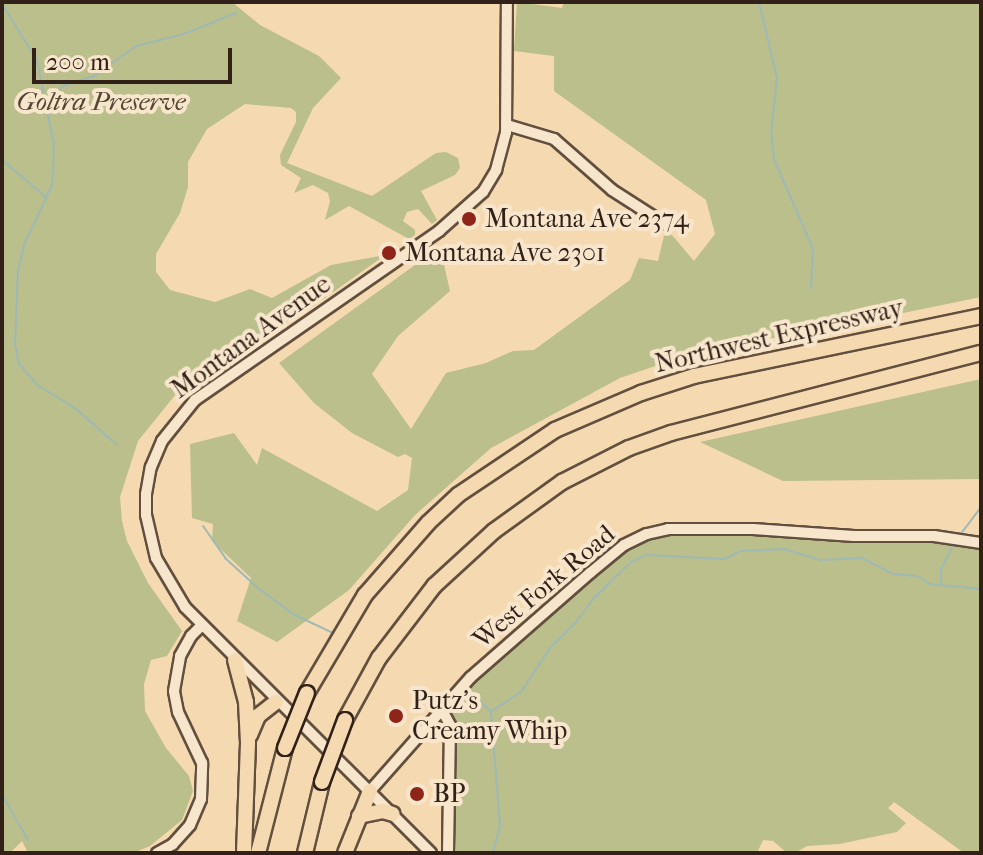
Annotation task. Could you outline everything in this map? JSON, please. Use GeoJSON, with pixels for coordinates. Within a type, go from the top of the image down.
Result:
{"type":"FeatureCollection","features":[{"type":"Feature","properties":{"kind":"highway","name":"Northwest Expressway"},"geometry":{"type":"LineString","coordinates":[[258,853],[285,748],[307,693],[365,595],[398,554],[458,495],[555,430],[641,393],[694,376],[981,316]]}},
{"type":"Feature","properties":{"kind":"highway"},"geometry":{"type":"LineString","coordinates":[[305,853],[322,782],[345,720],[379,658],[434,586],[494,531],[562,482],[629,448],[671,433],[981,353]]}},
{"type":"Feature","properties":{"kind":"highway"},"geometry":{"type":"LineString","coordinates":[[235,660],[246,702],[248,743],[244,853]]}},
{"type":"Feature","properties":{"kind":"highway"},"geometry":{"type":"LineString","coordinates":[[248,743],[258,716],[276,702]]}},
{"type":"Feature","properties":{"kind":"highway"},"geometry":{"type":"LineString","coordinates":[[345,853],[370,791]]}},
{"type":"Feature","properties":{"kind":"highway"},"geometry":{"type":"LineString","coordinates":[[359,816],[383,811],[393,814]]}},
{"type":"Feature","properties":{"kind":"street","name":"Montana Avenue"},"geometry":{"type":"LineString","coordinates":[[431,853],[201,626],[185,607],[156,558],[146,515],[151,467],[167,432],[184,410],[227,374],[473,204],[496,170],[507,125],[507,2]]}},
{"type":"Feature","properties":{"kind":"street"},"geometry":{"type":"LineString","coordinates":[[507,125],[554,139],[612,190],[665,224]]}},
{"type":"Feature","properties":{"kind":"street","name":"West Fork Road"},"geometry":{"type":"LineString","coordinates":[[370,791],[441,708],[590,573],[624,545],[647,534],[668,529],[753,529],[977,542]]}},
{"type":"Feature","properties":{"kind":"street"},"geometry":{"type":"LineString","coordinates":[[157,853],[182,835],[201,799],[202,763],[178,712],[174,691],[180,656],[191,636],[201,626]]}},
{"type":"Feature","properties":{"kind":"street"},"geometry":{"type":"LineString","coordinates":[[441,708],[450,725],[448,853]]}},
{"type":"Feature","properties":{"kind":"green space","name":"Goltra Preserve"},"geometry":{"type":"Polygon","coordinates":[[[2,2],[232,2],[260,25],[319,56],[341,78],[313,108],[287,163],[372,196],[436,153],[446,152],[458,158],[460,168],[455,175],[421,191],[437,220],[432,224],[418,209],[407,212],[403,221],[415,230],[415,235],[409,239],[349,206],[325,220],[330,201],[328,193],[313,185],[294,193],[301,178],[281,165],[280,155],[296,122],[296,112],[291,108],[245,104],[207,129],[188,162],[188,187],[180,213],[156,254],[156,272],[170,290],[215,302],[250,289],[272,298],[331,265],[385,255],[311,308],[251,342],[176,394],[138,441],[120,497],[122,521],[127,541],[148,583],[182,631],[167,656],[151,660],[144,684],[145,711],[166,748],[189,776],[193,791],[182,820],[150,846],[133,853],[28,853],[22,841],[10,853],[2,853],[2,2]]]}},
{"type":"Feature","properties":{"kind":"green space"},"geometry":{"type":"Polygon","coordinates":[[[517,2],[562,8],[564,2],[981,2],[981,297],[786,337],[729,341],[620,378],[491,448],[415,515],[349,590],[277,642],[237,621],[251,578],[212,541],[213,524],[192,518],[190,444],[234,433],[257,465],[262,448],[377,511],[408,490],[412,458],[405,454],[398,457],[352,433],[314,403],[279,363],[440,247],[450,291],[398,336],[372,374],[411,429],[446,373],[486,363],[513,351],[534,350],[630,280],[639,258],[658,261],[664,236],[671,234],[694,261],[715,234],[706,200],[554,91],[554,56],[514,51],[517,2]]]}},
{"type":"Feature","properties":{"kind":"green space"},"geometry":{"type":"Polygon","coordinates":[[[981,379],[981,479],[783,481],[700,442],[981,379]]]}},
{"type":"Feature","properties":{"kind":"green space"},"geometry":{"type":"Polygon","coordinates":[[[668,529],[981,543],[981,853],[964,853],[894,802],[888,808],[906,823],[897,832],[839,844],[807,846],[795,853],[787,853],[773,841],[763,840],[757,853],[448,853],[450,725],[441,708],[624,545],[668,529]]]}},
{"type":"Feature","properties":{"kind":"waterway"},"geometry":{"type":"LineString","coordinates":[[759,2],[777,78],[771,133],[774,159],[813,249],[811,288]]}},
{"type":"Feature","properties":{"kind":"waterway"},"geometry":{"type":"LineString","coordinates":[[2,4],[37,60],[54,145],[53,183],[24,245],[18,272],[15,344],[19,364],[37,385],[75,408],[117,445]]}},
{"type":"Feature","properties":{"kind":"waterway"},"geometry":{"type":"LineString","coordinates":[[48,100],[63,86],[94,76],[136,46],[184,34],[236,13]]}},
{"type":"Feature","properties":{"kind":"waterway"},"geometry":{"type":"LineString","coordinates":[[2,160],[46,197]]}},
{"type":"Feature","properties":{"kind":"waterway"},"geometry":{"type":"LineString","coordinates":[[960,535],[981,507]]}},
{"type":"Feature","properties":{"kind":"waterway"},"geometry":{"type":"LineString","coordinates":[[203,526],[225,558],[258,588],[293,614],[333,633]]}},
{"type":"Feature","properties":{"kind":"waterway"},"geometry":{"type":"LineString","coordinates":[[941,585],[941,569],[954,544]]}},
{"type":"Feature","properties":{"kind":"waterway"},"geometry":{"type":"LineString","coordinates":[[492,711],[521,692],[550,648],[577,621],[594,598],[631,562],[646,555],[725,559],[740,551],[784,549],[820,560],[862,558],[894,574],[917,576],[930,584],[981,589]]}},
{"type":"Feature","properties":{"kind":"waterway"},"geometry":{"type":"LineString","coordinates":[[477,699],[491,711]]}},
{"type":"Feature","properties":{"kind":"waterway"},"geometry":{"type":"LineString","coordinates":[[491,713],[500,826],[493,853]]}},
{"type":"Feature","properties":{"kind":"waterway"},"geometry":{"type":"LineString","coordinates":[[2,795],[28,840]]}},
{"type":"Feature","properties":{"kind":"place","name":"Montana Ave 2374"},"geometry":{"type":"Point","coordinates":[469,219]}},
{"type":"Feature","properties":{"kind":"place","name":"Montana Ave 2301"},"geometry":{"type":"Point","coordinates":[389,253]}},
{"type":"Feature","properties":{"kind":"place","name":"Putz’s Creamy Whip"},"geometry":{"type":"Point","coordinates":[396,716]}},
{"type":"Feature","properties":{"kind":"place","name":"BP"},"geometry":{"type":"Point","coordinates":[417,794]}}]}
